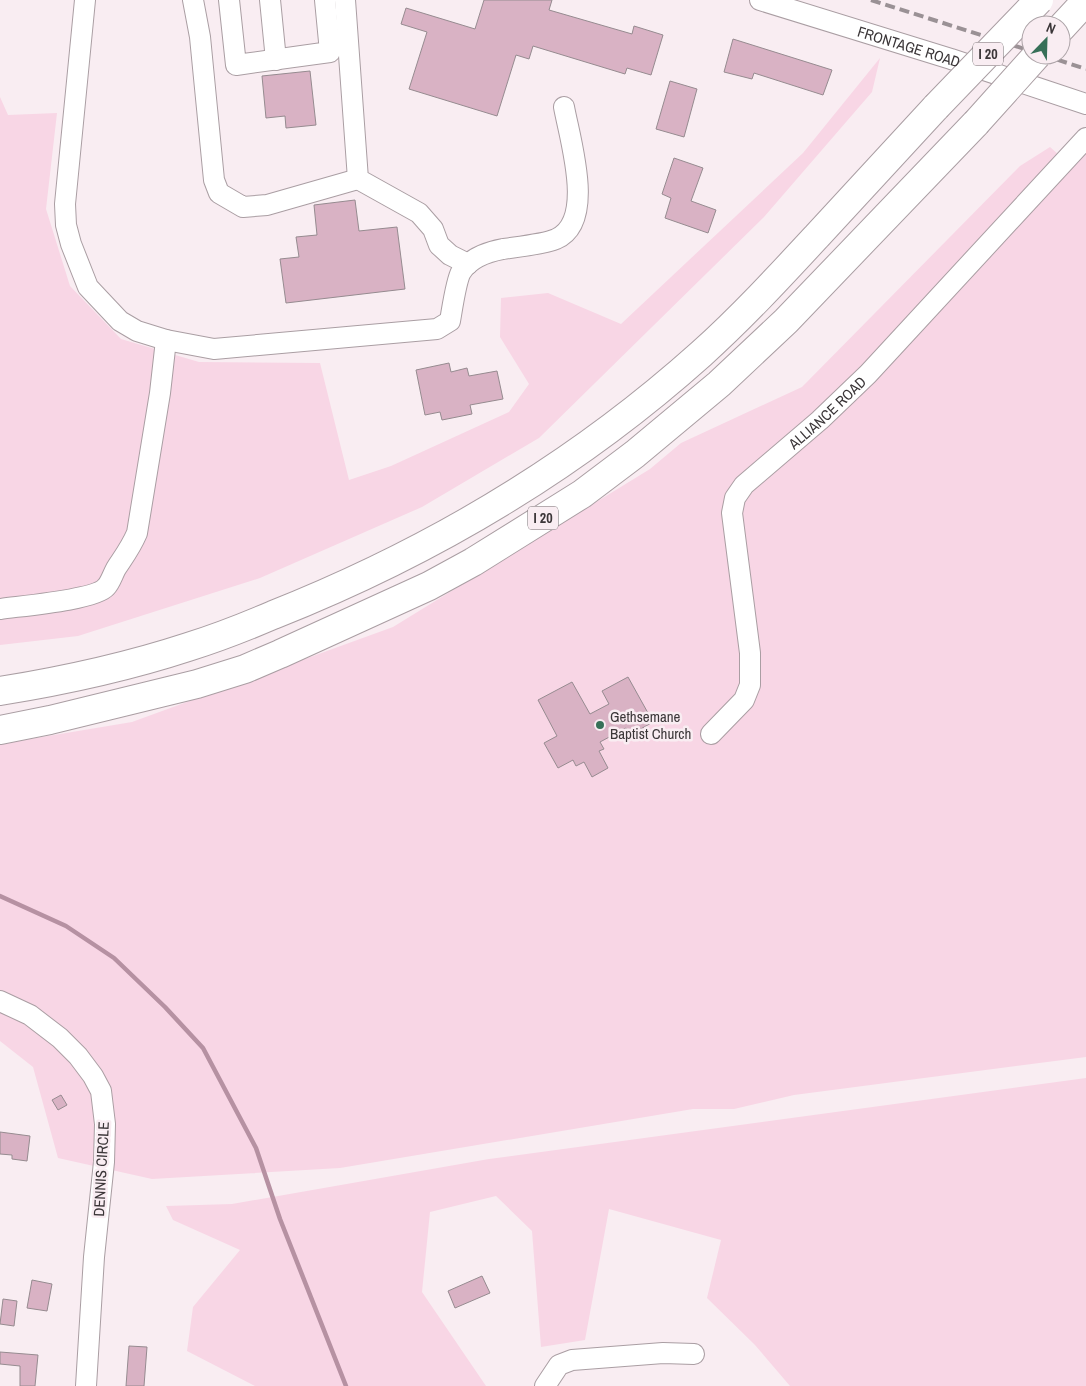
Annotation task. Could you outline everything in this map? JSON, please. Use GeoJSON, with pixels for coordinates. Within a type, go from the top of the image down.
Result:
{"type":"FeatureCollection","features":[{"type":"Feature","properties":{"kind":"highway","name":"I 20"},"geometry":{"type":"LineString","coordinates":[[0,691],[88,674],[186,648],[221,636],[350,584],[473,520],[568,459],[619,422],[749,310],[936,107],[1039,0]]}},
{"type":"Feature","properties":{"kind":"highway","name":"I 20"},"geometry":{"type":"LineString","coordinates":[[0,730],[50,720],[197,684],[245,669],[429,586],[473,562],[582,494],[635,454],[719,384],[786,321],[976,123],[1028,65]]}},
{"type":"Feature","properties":{"kind":"street"},"geometry":{"type":"LineString","coordinates":[[85,0],[65,204],[66,225],[71,244],[88,287],[120,322],[137,331],[166,340],[214,349],[437,329],[450,321],[460,274],[471,260],[492,251],[555,240],[569,231],[577,212],[579,188],[564,107]]}},
{"type":"Feature","properties":{"kind":"street"},"geometry":{"type":"LineString","coordinates":[[193,0],[200,37],[214,180],[219,193],[244,207],[267,205],[358,179],[419,213],[433,229],[439,245],[450,255],[468,264]]}},
{"type":"Feature","properties":{"kind":"street"},"geometry":{"type":"LineString","coordinates":[[230,0],[236,65],[330,52],[325,0]]}},
{"type":"Feature","properties":{"kind":"street"},"geometry":{"type":"LineString","coordinates":[[270,0],[276,60]]}},
{"type":"Feature","properties":{"kind":"street"},"geometry":{"type":"LineString","coordinates":[[346,0],[358,179]]}},
{"type":"Feature","properties":{"kind":"street","name":"FRONTAGE ROAD"},"geometry":{"type":"LineString","coordinates":[[760,0],[951,59],[1086,104]]}},
{"type":"Feature","properties":{"kind":"street","name":"ALLIANCE ROAD"},"geometry":{"type":"LineString","coordinates":[[711,734],[744,700],[750,685],[750,653],[732,513],[735,498],[744,485],[812,427],[868,374],[1086,138]]}},
{"type":"Feature","properties":{"kind":"street"},"geometry":{"type":"LineString","coordinates":[[0,609],[85,598],[99,592],[106,588],[117,567],[130,550],[137,533],[160,394],[166,340]]}},
{"type":"Feature","properties":{"kind":"street","name":"DENNIS CIRCLE"},"geometry":{"type":"LineString","coordinates":[[0,1001],[30,1015],[50,1029],[78,1056],[93,1076],[101,1091],[105,1124],[104,1162],[94,1257],[86,1386]]}},
{"type":"Feature","properties":{"kind":"street"},"geometry":{"type":"LineString","coordinates":[[545,1386],[559,1365],[572,1360],[662,1353],[694,1354]]}},
{"type":"Feature","properties":{"kind":"shaded area"},"geometry":{"type":"Polygon","coordinates":[[[880,58],[872,92],[764,217],[539,438],[422,507],[260,578],[78,636],[0,645],[0,97],[8,115],[57,113],[46,209],[70,286],[121,339],[199,362],[320,363],[349,480],[391,466],[509,412],[529,384],[500,337],[501,298],[548,293],[621,324],[803,153],[880,58]]]}},
{"type":"Feature","properties":{"kind":"shaded area"},"geometry":{"type":"Polygon","coordinates":[[[1050,147],[1069,164],[1086,147],[1086,1057],[794,1095],[734,1109],[693,1109],[340,1168],[152,1179],[58,1158],[33,1067],[0,1041],[0,744],[132,722],[393,627],[650,469],[681,443],[802,387],[1020,166],[1050,147]]]}},
{"type":"Feature","properties":{"kind":"shaded area"},"geometry":{"type":"Polygon","coordinates":[[[1086,1078],[1086,1386],[790,1386],[755,1345],[707,1298],[721,1240],[609,1209],[585,1340],[541,1347],[532,1231],[496,1196],[430,1212],[422,1292],[486,1386],[255,1386],[187,1351],[193,1307],[240,1250],[173,1220],[166,1206],[232,1204],[489,1159],[1086,1078]]]}},
{"type":"Feature","properties":{"kind":"building"},"geometry":{"type":"Polygon","coordinates":[[[484,0],[552,0],[549,10],[632,34],[634,26],[663,35],[651,75],[627,68],[625,74],[533,46],[529,59],[516,55],[497,116],[409,89],[427,32],[401,24],[406,8],[475,29],[484,0]]]}},
{"type":"Feature","properties":{"kind":"building"},"geometry":{"type":"Polygon","coordinates":[[[733,39],[832,70],[823,95],[754,73],[752,79],[724,72],[733,39]]]}},
{"type":"Feature","properties":{"kind":"building"},"geometry":{"type":"Polygon","coordinates":[[[310,71],[316,125],[286,128],[285,116],[266,118],[262,76],[310,71]]]}},
{"type":"Feature","properties":{"kind":"building"},"geometry":{"type":"Polygon","coordinates":[[[670,81],[697,89],[684,137],[656,129],[670,81]]]}},
{"type":"Feature","properties":{"kind":"building"},"geometry":{"type":"Polygon","coordinates":[[[674,158],[703,168],[691,201],[716,210],[708,233],[665,218],[671,198],[662,194],[674,158]]]}},
{"type":"Feature","properties":{"kind":"building"},"geometry":{"type":"Polygon","coordinates":[[[355,200],[359,231],[397,227],[405,289],[286,303],[280,259],[299,257],[296,237],[317,235],[314,205],[355,200]]]}},
{"type":"Feature","properties":{"kind":"building"},"geometry":{"type":"Polygon","coordinates":[[[449,363],[451,372],[467,368],[469,376],[497,371],[503,399],[470,405],[472,414],[442,420],[440,412],[425,415],[416,370],[449,363]]]}},
{"type":"Feature","properties":{"kind":"building","name":"Gethsemane Baptist Church"},"geometry":{"type":"Polygon","coordinates":[[[628,677],[653,722],[630,735],[626,728],[600,742],[604,749],[599,751],[608,768],[592,777],[584,762],[576,766],[573,760],[558,768],[544,743],[557,736],[538,700],[572,682],[590,714],[609,704],[602,691],[628,677]]]}},
{"type":"Feature","properties":{"kind":"building"},"geometry":{"type":"Polygon","coordinates":[[[61,1095],[67,1105],[58,1110],[52,1100],[61,1095]]]}},
{"type":"Feature","properties":{"kind":"building"},"geometry":{"type":"Polygon","coordinates":[[[0,1132],[30,1136],[27,1161],[12,1159],[12,1155],[0,1154],[0,1132]]]}},
{"type":"Feature","properties":{"kind":"building"},"geometry":{"type":"Polygon","coordinates":[[[482,1276],[490,1293],[455,1308],[448,1291],[482,1276]]]}},
{"type":"Feature","properties":{"kind":"building"},"geometry":{"type":"Polygon","coordinates":[[[32,1280],[52,1284],[47,1311],[27,1308],[32,1280]]]}},
{"type":"Feature","properties":{"kind":"building"},"geometry":{"type":"Polygon","coordinates":[[[3,1299],[17,1301],[14,1326],[0,1324],[3,1299]]]}},
{"type":"Feature","properties":{"kind":"building"},"geometry":{"type":"Polygon","coordinates":[[[129,1346],[147,1347],[144,1386],[126,1386],[129,1346]]]}},
{"type":"Feature","properties":{"kind":"building"},"geometry":{"type":"Polygon","coordinates":[[[0,1352],[38,1355],[35,1386],[20,1386],[20,1366],[0,1364],[0,1352]]]}},
{"type":"Feature","properties":{"kind":"waterway"},"geometry":{"type":"LineString","coordinates":[[0,896],[66,926],[114,958],[165,1007],[203,1048],[256,1148],[280,1219],[346,1386]]}},
{"type":"Feature","properties":{"kind":"railway"},"geometry":{"type":"LineString","coordinates":[[871,0],[1021,48]]}},
{"type":"Feature","properties":{"kind":"railway"},"geometry":{"type":"LineString","coordinates":[[1071,64],[1086,69]]}},
{"type":"Feature","properties":{"kind":"place","name":"Gethsemane Baptist Church"},"geometry":{"type":"Point","coordinates":[600,725]}}]}
